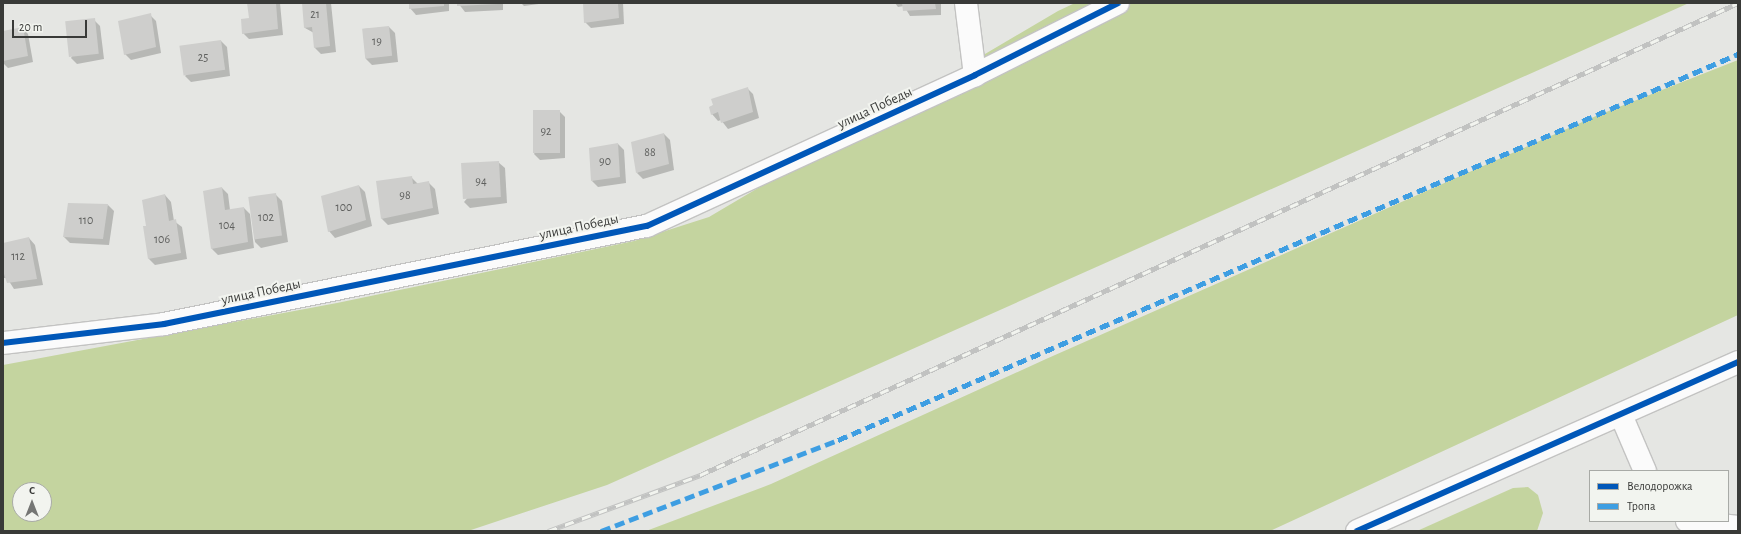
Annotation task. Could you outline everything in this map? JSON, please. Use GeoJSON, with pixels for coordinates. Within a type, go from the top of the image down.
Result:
{"type":"FeatureCollection","features":[{"type":"Feature","properties":{"kind":"street"},"geometry":{"type":"LineString","coordinates":[[966,3],[975,75]]}},
{"type":"Feature","properties":{"kind":"street","name":"улица Победы"},"geometry":{"type":"LineString","coordinates":[[3,343],[164,324],[647,226],[975,75],[1118,3]]}},
{"type":"Feature","properties":{"kind":"street"},"geometry":{"type":"LineString","coordinates":[[1357,531],[1738,362]]}},
{"type":"Feature","properties":{"kind":"street"},"geometry":{"type":"LineString","coordinates":[[1621,415],[1645,470]]}},
{"type":"Feature","properties":{"kind":"street"},"geometry":{"type":"LineString","coordinates":[[1696,522],[1738,527]]}},
{"type":"Feature","properties":{"kind":"green space"},"geometry":{"type":"Polygon","coordinates":[[[1075,3],[1689,3],[607,485],[468,531],[3,531],[3,365],[337,303],[634,241],[709,217],[1058,11],[1075,3]]]}},
{"type":"Feature","properties":{"kind":"green space"},"geometry":{"type":"Polygon","coordinates":[[[1738,60],[1738,315],[1270,531],[646,531],[771,484],[1046,359],[1596,116],[1738,60]]]}},
{"type":"Feature","properties":{"kind":"green space"},"geometry":{"type":"Polygon","coordinates":[[[1528,487],[1538,495],[1543,513],[1537,531],[1417,531],[1513,488],[1528,487]]]}},
{"type":"Feature","properties":{"kind":"building"},"geometry":{"type":"Polygon","coordinates":[[[247,3],[276,3],[278,29],[242,34],[241,19],[249,18],[247,3]]]}},
{"type":"Feature","properties":{"kind":"building"},"geometry":{"type":"Polygon","coordinates":[[[302,3],[326,3],[330,46],[314,48],[312,27],[304,28],[302,3]]]}},
{"type":"Feature","properties":{"kind":"building"},"geometry":{"type":"Polygon","coordinates":[[[409,3],[444,3],[444,6],[409,9],[409,3]]]}},
{"type":"Feature","properties":{"kind":"building"},"geometry":{"type":"Polygon","coordinates":[[[457,3],[498,3],[498,4],[457,6],[457,3]]]}},
{"type":"Feature","properties":{"kind":"building"},"geometry":{"type":"Polygon","coordinates":[[[583,3],[618,3],[619,18],[584,23],[583,3]]]}},
{"type":"Feature","properties":{"kind":"building"},"geometry":{"type":"Polygon","coordinates":[[[902,3],[935,3],[936,9],[903,11],[902,3]]]}},
{"type":"Feature","properties":{"kind":"building"},"geometry":{"type":"Polygon","coordinates":[[[151,13],[156,47],[124,55],[118,21],[151,13]]]}},
{"type":"Feature","properties":{"kind":"building"},"geometry":{"type":"Polygon","coordinates":[[[95,18],[99,54],[69,57],[65,21],[95,18]]]}},
{"type":"Feature","properties":{"kind":"building"},"geometry":{"type":"Polygon","coordinates":[[[389,26],[392,56],[365,59],[362,29],[389,26]]]}},
{"type":"Feature","properties":{"kind":"building"},"geometry":{"type":"Polygon","coordinates":[[[23,27],[28,56],[3,61],[3,31],[23,27]]]}},
{"type":"Feature","properties":{"kind":"building"},"geometry":{"type":"Polygon","coordinates":[[[221,40],[225,70],[184,76],[179,46],[221,40]]]}},
{"type":"Feature","properties":{"kind":"building"},"geometry":{"type":"Polygon","coordinates":[[[748,87],[753,112],[721,123],[718,112],[711,115],[709,107],[713,105],[711,99],[748,87]]]}},
{"type":"Feature","properties":{"kind":"building"},"geometry":{"type":"Polygon","coordinates":[[[533,110],[560,110],[560,153],[533,153],[533,110]]]}},
{"type":"Feature","properties":{"kind":"building"},"geometry":{"type":"Polygon","coordinates":[[[664,133],[669,164],[636,173],[631,142],[664,133]]]}},
{"type":"Feature","properties":{"kind":"building"},"geometry":{"type":"Polygon","coordinates":[[[618,143],[620,177],[591,181],[589,148],[618,143]]]}},
{"type":"Feature","properties":{"kind":"building"},"geometry":{"type":"Polygon","coordinates":[[[499,161],[501,197],[463,199],[461,163],[499,161]]]}},
{"type":"Feature","properties":{"kind":"building"},"geometry":{"type":"Polygon","coordinates":[[[412,176],[413,184],[429,181],[433,208],[381,219],[376,181],[412,176]]]}},
{"type":"Feature","properties":{"kind":"building"},"geometry":{"type":"Polygon","coordinates":[[[359,185],[366,220],[328,232],[321,196],[359,185]]]}},
{"type":"Feature","properties":{"kind":"building"},"geometry":{"type":"Polygon","coordinates":[[[222,187],[225,210],[244,207],[248,242],[211,249],[203,191],[222,187]]]}},
{"type":"Feature","properties":{"kind":"building"},"geometry":{"type":"Polygon","coordinates":[[[276,193],[282,236],[254,239],[248,197],[276,193]]]}},
{"type":"Feature","properties":{"kind":"building"},"geometry":{"type":"Polygon","coordinates":[[[165,194],[169,221],[176,219],[181,253],[148,259],[143,226],[146,226],[142,200],[165,194]]]}},
{"type":"Feature","properties":{"kind":"building"},"geometry":{"type":"Polygon","coordinates":[[[68,203],[108,204],[103,239],[63,237],[68,203]]]}},
{"type":"Feature","properties":{"kind":"building"},"geometry":{"type":"Polygon","coordinates":[[[29,237],[37,279],[7,283],[3,271],[3,243],[29,237]]]}},
{"type":"Feature","properties":{"kind":"railway"},"geometry":{"type":"LineString","coordinates":[[548,531],[700,475],[1738,3]]}},
{"type":"Feature","properties":{"kind":"marked path"},"geometry":{"type":"LineString","coordinates":[[601,531],[838,440],[1738,54]]}},
{"type":"Feature","properties":{"kind":"cycle path"},"geometry":{"type":"LineString","coordinates":[[3,343],[164,324],[647,226],[975,75],[1118,3]]}},
{"type":"Feature","properties":{"kind":"cycle path"},"geometry":{"type":"LineString","coordinates":[[1357,531],[1738,362]]}}]}
